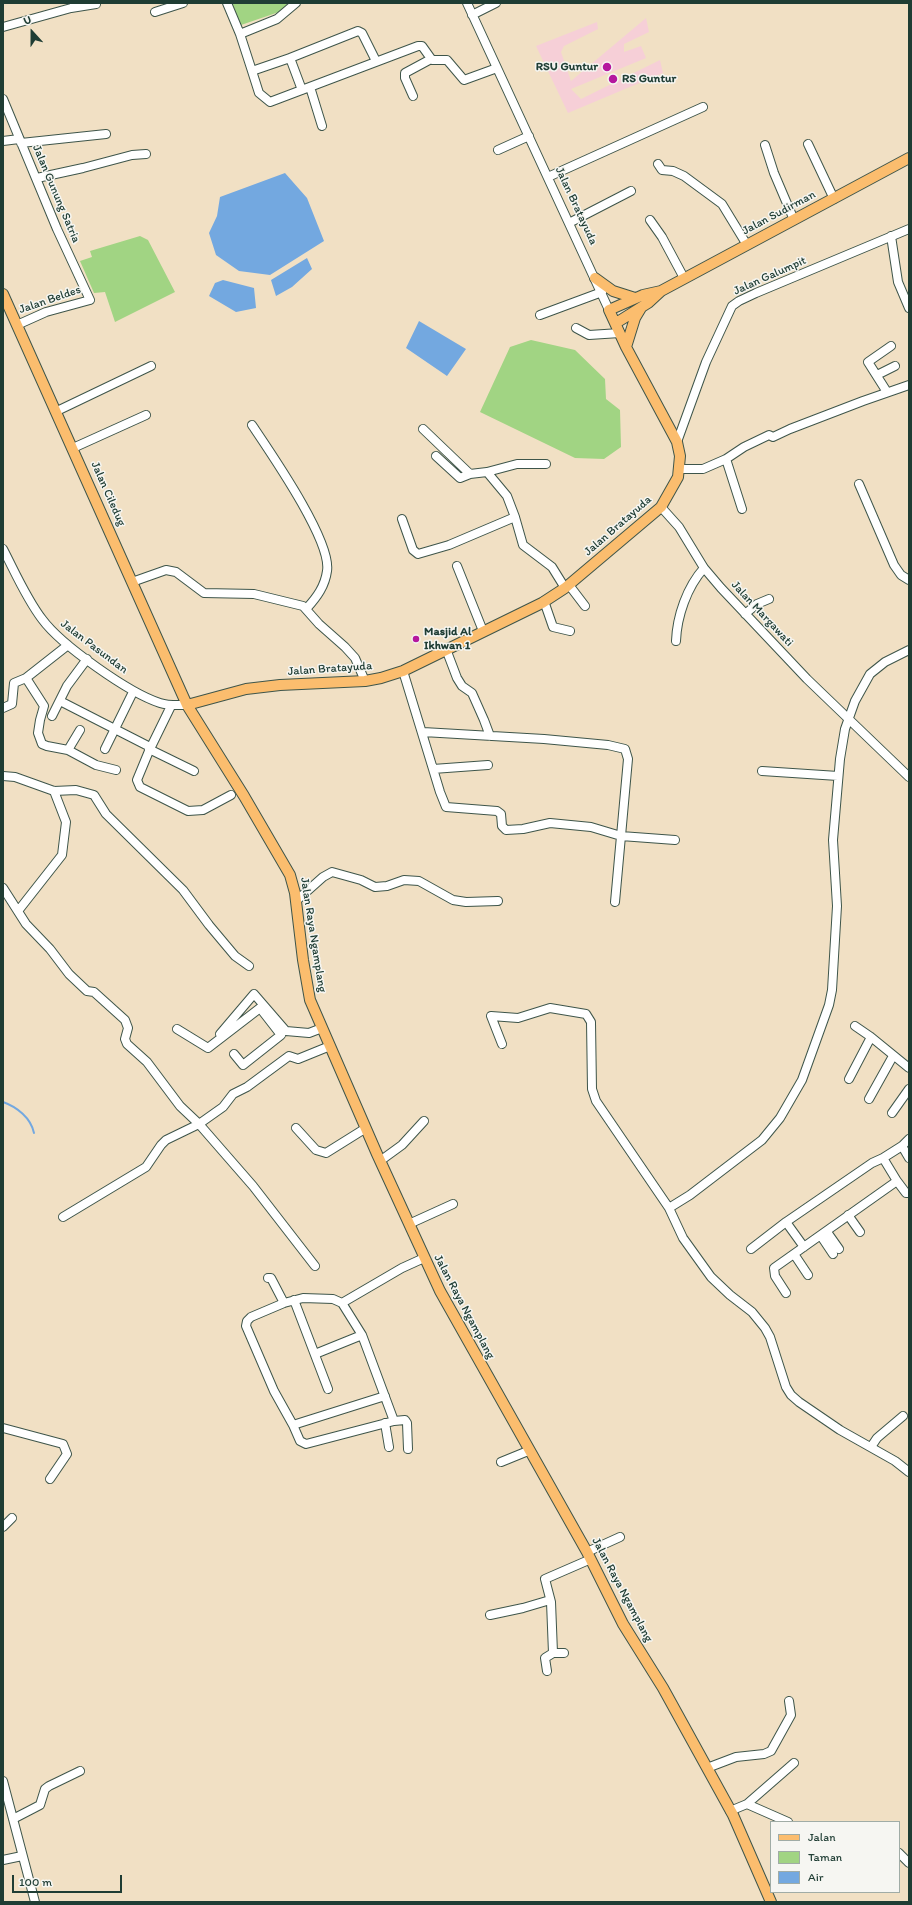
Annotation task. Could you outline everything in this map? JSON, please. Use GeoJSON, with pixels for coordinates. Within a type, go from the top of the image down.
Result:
{"type":"FeatureCollection","features":[{"type":"Feature","properties":{"kind":"main road","name":"Jalan Sudirman"},"geometry":{"type":"LineString","coordinates":[[661,290],[909,158]]}},
{"type":"Feature","properties":{"kind":"main road"},"geometry":{"type":"LineString","coordinates":[[596,278],[613,291],[635,298]]}},
{"type":"Feature","properties":{"kind":"main road"},"geometry":{"type":"LineString","coordinates":[[609,310],[635,298],[661,290]]}},
{"type":"Feature","properties":{"kind":"main road"},"geometry":{"type":"LineString","coordinates":[[618,328],[641,307],[655,298],[661,290]]}},
{"type":"Feature","properties":{"kind":"main road","name":"Jalan Ciledug"},"geometry":{"type":"LineString","coordinates":[[3,294],[57,411],[187,705]]}},
{"type":"Feature","properties":{"kind":"main road"},"geometry":{"type":"LineString","coordinates":[[626,347],[635,318],[641,307]]}},
{"type":"Feature","properties":{"kind":"main road","name":"Jalan Bratayuda"},"geometry":{"type":"LineString","coordinates":[[187,705],[253,688],[280,685],[364,681],[403,671],[544,601],[567,587],[661,507],[676,484],[680,470],[680,456],[677,442],[626,347],[609,310]]}},
{"type":"Feature","properties":{"kind":"main road","name":"Jalan Raya Ngamplang"},"geometry":{"type":"LineString","coordinates":[[187,705],[280,855],[293,884],[303,960],[312,1004],[424,1258],[465,1338],[589,1556],[623,1624],[662,1688],[733,1816],[771,1902]]}},
{"type":"Feature","properties":{"kind":"street"},"geometry":{"type":"LineString","coordinates":[[155,12],[183,3]]}},
{"type":"Feature","properties":{"kind":"street"},"geometry":{"type":"LineString","coordinates":[[227,3],[240,34],[259,93],[266,100],[274,101],[420,45],[431,59]]}},
{"type":"Feature","properties":{"kind":"street"},"geometry":{"type":"LineString","coordinates":[[240,34],[277,19],[296,3]]}},
{"type":"Feature","properties":{"kind":"street","name":"Jalan Bratayuda"},"geometry":{"type":"LineString","coordinates":[[467,3],[596,278],[609,310]]}},
{"type":"Feature","properties":{"kind":"street"},"geometry":{"type":"LineString","coordinates":[[472,15],[496,3]]}},
{"type":"Feature","properties":{"kind":"street"},"geometry":{"type":"LineString","coordinates":[[3,27],[71,8],[96,4]]}},
{"type":"Feature","properties":{"kind":"street"},"geometry":{"type":"LineString","coordinates":[[252,71],[290,58],[358,31],[362,33],[376,61]]}},
{"type":"Feature","properties":{"kind":"street"},"geometry":{"type":"LineString","coordinates":[[290,58],[306,89],[322,126]]}},
{"type":"Feature","properties":{"kind":"street"},"geometry":{"type":"LineString","coordinates":[[413,96],[405,78],[405,73],[431,59],[448,60],[464,80],[497,68]]}},
{"type":"Feature","properties":{"kind":"street","name":"Jalan Gunung Satria"},"geometry":{"type":"LineString","coordinates":[[3,99],[72,261],[89,297]]}},
{"type":"Feature","properties":{"kind":"street"},"geometry":{"type":"LineString","coordinates":[[548,177],[703,107]]}},
{"type":"Feature","properties":{"kind":"street"},"geometry":{"type":"LineString","coordinates":[[3,141],[106,134]]}},
{"type":"Feature","properties":{"kind":"street"},"geometry":{"type":"LineString","coordinates":[[498,150],[529,136]]}},
{"type":"Feature","properties":{"kind":"street"},"geometry":{"type":"LineString","coordinates":[[808,144],[834,199]]}},
{"type":"Feature","properties":{"kind":"street"},"geometry":{"type":"LineString","coordinates":[[765,145],[774,173],[794,220]]}},
{"type":"Feature","properties":{"kind":"street"},"geometry":{"type":"LineString","coordinates":[[37,178],[132,155],[146,154]]}},
{"type":"Feature","properties":{"kind":"street"},"geometry":{"type":"LineString","coordinates":[[658,164],[662,170],[673,171],[684,176],[722,204],[747,245]]}},
{"type":"Feature","properties":{"kind":"street"},"geometry":{"type":"LineString","coordinates":[[569,223],[631,191]]}},
{"type":"Feature","properties":{"kind":"street"},"geometry":{"type":"LineString","coordinates":[[650,220],[662,237],[684,278]]}},
{"type":"Feature","properties":{"kind":"street","name":"Jalan Galumpit"},"geometry":{"type":"LineString","coordinates":[[677,442],[716,337],[736,303],[756,293],[909,229]]}},
{"type":"Feature","properties":{"kind":"street"},"geometry":{"type":"LineString","coordinates":[[891,236],[898,282],[909,308]]}},
{"type":"Feature","properties":{"kind":"street"},"geometry":{"type":"LineString","coordinates":[[540,315],[602,292]]}},
{"type":"Feature","properties":{"kind":"street","name":"Jalan Beldes"},"geometry":{"type":"LineString","coordinates":[[17,325],[46,312],[89,300],[89,297]]}},
{"type":"Feature","properties":{"kind":"street"},"geometry":{"type":"LineString","coordinates":[[576,328],[589,336],[618,328]]}},
{"type":"Feature","properties":{"kind":"street"},"geometry":{"type":"LineString","coordinates":[[887,392],[868,362],[891,346]]}},
{"type":"Feature","properties":{"kind":"street"},"geometry":{"type":"LineString","coordinates":[[57,411],[152,366]]}},
{"type":"Feature","properties":{"kind":"street"},"geometry":{"type":"LineString","coordinates":[[877,375],[895,366]]}},
{"type":"Feature","properties":{"kind":"street"},"geometry":{"type":"LineString","coordinates":[[680,470],[703,469],[726,459],[744,447],[769,435],[773,437],[790,429],[909,385]]}},
{"type":"Feature","properties":{"kind":"street"},"geometry":{"type":"LineString","coordinates":[[73,448],[146,416]]}},
{"type":"Feature","properties":{"kind":"street"},"geometry":{"type":"LineString","coordinates":[[252,425],[297,497],[324,549],[328,563],[326,576],[318,596],[307,608]]}},
{"type":"Feature","properties":{"kind":"street"},"geometry":{"type":"LineString","coordinates":[[423,429],[470,474]]}},
{"type":"Feature","properties":{"kind":"street"},"geometry":{"type":"LineString","coordinates":[[436,456],[460,478],[470,474],[487,472],[517,464],[546,464]]}},
{"type":"Feature","properties":{"kind":"street"},"geometry":{"type":"LineString","coordinates":[[726,459],[742,510]]}},
{"type":"Feature","properties":{"kind":"street"},"geometry":{"type":"LineString","coordinates":[[487,472],[507,496],[516,517],[523,545],[552,566],[567,587],[585,606]]}},
{"type":"Feature","properties":{"kind":"street"},"geometry":{"type":"LineString","coordinates":[[859,484],[894,565],[900,574],[909,580]]}},
{"type":"Feature","properties":{"kind":"street","name":"Jalan Margawati"},"geometry":{"type":"LineString","coordinates":[[661,507],[679,527],[704,568],[745,614],[807,679],[909,778]]}},
{"type":"Feature","properties":{"kind":"street"},"geometry":{"type":"LineString","coordinates":[[402,519],[413,550],[418,554],[449,544],[516,517]]}},
{"type":"Feature","properties":{"kind":"street","name":"Jalan Pasundan"},"geometry":{"type":"LineString","coordinates":[[3,549],[42,619],[68,646],[133,692],[171,706],[187,705]]}},
{"type":"Feature","properties":{"kind":"street"},"geometry":{"type":"LineString","coordinates":[[457,566],[483,631]]}},
{"type":"Feature","properties":{"kind":"street"},"geometry":{"type":"LineString","coordinates":[[676,641],[679,619],[686,600],[696,579],[704,568]]}},
{"type":"Feature","properties":{"kind":"street"},"geometry":{"type":"LineString","coordinates":[[132,582],[166,570],[176,572],[204,593],[261,596],[290,602],[307,608],[319,624],[355,658],[364,681]]}},
{"type":"Feature","properties":{"kind":"street"},"geometry":{"type":"LineString","coordinates":[[745,614],[757,604],[769,599]]}},
{"type":"Feature","properties":{"kind":"street"},"geometry":{"type":"LineString","coordinates":[[544,601],[553,627],[570,631]]}},
{"type":"Feature","properties":{"kind":"street"},"geometry":{"type":"LineString","coordinates":[[3,708],[12,704],[12,684],[26,678],[68,646]]}},
{"type":"Feature","properties":{"kind":"street"},"geometry":{"type":"LineString","coordinates":[[446,649],[457,678],[462,686],[472,693],[490,736]]}},
{"type":"Feature","properties":{"kind":"street"},"geometry":{"type":"LineString","coordinates":[[669,1208],[690,1196],[762,1140],[780,1118],[802,1080],[829,1005],[832,990],[837,906],[833,840],[838,776],[849,720],[870,674],[885,662],[909,650]]}},
{"type":"Feature","properties":{"kind":"street"},"geometry":{"type":"LineString","coordinates":[[52,716],[67,686],[87,659]]}},
{"type":"Feature","properties":{"kind":"street"},"geometry":{"type":"LineString","coordinates":[[403,671],[445,806],[497,811],[501,814],[502,826],[506,830],[523,829],[550,823],[591,826],[621,836],[675,840]]}},
{"type":"Feature","properties":{"kind":"street"},"geometry":{"type":"LineString","coordinates":[[26,678],[44,706],[38,733],[40,740],[47,746],[68,750],[96,765],[116,770]]}},
{"type":"Feature","properties":{"kind":"street"},"geometry":{"type":"LineString","coordinates":[[105,749],[133,692]]}},
{"type":"Feature","properties":{"kind":"street"},"geometry":{"type":"LineString","coordinates":[[60,701],[115,728],[194,771]]}},
{"type":"Feature","properties":{"kind":"street"},"geometry":{"type":"LineString","coordinates":[[171,706],[150,748],[137,780],[140,787],[188,811],[203,810],[231,795]]}},
{"type":"Feature","properties":{"kind":"street"},"geometry":{"type":"LineString","coordinates":[[68,750],[80,730]]}},
{"type":"Feature","properties":{"kind":"street"},"geometry":{"type":"LineString","coordinates":[[422,732],[544,739],[608,745],[623,748],[628,759],[615,902]]}},
{"type":"Feature","properties":{"kind":"street"},"geometry":{"type":"LineString","coordinates":[[433,769],[488,765]]}},
{"type":"Feature","properties":{"kind":"street"},"geometry":{"type":"LineString","coordinates":[[762,771],[838,776]]}},
{"type":"Feature","properties":{"kind":"street"},"geometry":{"type":"LineString","coordinates":[[3,776],[15,778],[54,791],[76,790],[94,795],[106,814],[183,890],[209,925],[235,956],[249,966]]}},
{"type":"Feature","properties":{"kind":"street"},"geometry":{"type":"LineString","coordinates":[[18,911],[40,885],[63,852],[66,822],[54,791]]}},
{"type":"Feature","properties":{"kind":"street"},"geometry":{"type":"LineString","coordinates":[[296,901],[332,872],[361,880],[375,887],[387,886],[404,880],[419,881],[453,900],[466,902],[498,901]]}},
{"type":"Feature","properties":{"kind":"street"},"geometry":{"type":"LineString","coordinates":[[3,888],[26,924],[50,949],[69,974],[87,991],[96,994],[125,1020],[128,1028],[125,1039],[126,1044],[148,1062],[180,1106],[199,1124],[253,1186],[315,1266]]}},
{"type":"Feature","properties":{"kind":"street"},"geometry":{"type":"LineString","coordinates":[[208,1048],[254,994],[283,1033]]}},
{"type":"Feature","properties":{"kind":"street"},"geometry":{"type":"LineString","coordinates":[[208,1048],[262,1006]]}},
{"type":"Feature","properties":{"kind":"street"},"geometry":{"type":"LineString","coordinates":[[502,1044],[491,1016],[518,1018],[550,1008],[586,1014],[590,1022],[592,1090],[594,1097],[669,1208],[683,1238],[711,1276],[730,1295],[752,1312],[766,1328],[770,1336],[786,1387],[791,1395],[840,1430],[874,1443],[909,1472]]}},
{"type":"Feature","properties":{"kind":"street"},"geometry":{"type":"LineString","coordinates":[[855,1026],[909,1068]]}},
{"type":"Feature","properties":{"kind":"street"},"geometry":{"type":"LineString","coordinates":[[234,1054],[243,1065],[283,1033],[309,1033],[322,1028]]}},
{"type":"Feature","properties":{"kind":"street"},"geometry":{"type":"LineString","coordinates":[[177,1029],[208,1048]]}},
{"type":"Feature","properties":{"kind":"street"},"geometry":{"type":"LineString","coordinates":[[849,1079],[871,1037]]}},
{"type":"Feature","properties":{"kind":"street"},"geometry":{"type":"LineString","coordinates":[[63,1217],[146,1167],[163,1143],[199,1124],[223,1107],[233,1094],[247,1087],[289,1056],[298,1059],[330,1046]]}},
{"type":"Feature","properties":{"kind":"street"},"geometry":{"type":"LineString","coordinates":[[868,1099],[893,1056]]}},
{"type":"Feature","properties":{"kind":"street"},"geometry":{"type":"LineString","coordinates":[[892,1113],[909,1089]]}},
{"type":"Feature","properties":{"kind":"street"},"geometry":{"type":"LineString","coordinates":[[380,1160],[407,1141],[424,1121]]}},
{"type":"Feature","properties":{"kind":"street"},"geometry":{"type":"LineString","coordinates":[[296,1128],[316,1150],[326,1152],[366,1128]]}},
{"type":"Feature","properties":{"kind":"street"},"geometry":{"type":"LineString","coordinates":[[751,1249],[786,1222],[872,1164],[902,1146],[909,1138]]}},
{"type":"Feature","properties":{"kind":"street"},"geometry":{"type":"LineString","coordinates":[[902,1146],[909,1158]]}},
{"type":"Feature","properties":{"kind":"street"},"geometry":{"type":"LineString","coordinates":[[883,1158],[897,1181],[906,1193],[909,1193]]}},
{"type":"Feature","properties":{"kind":"street"},"geometry":{"type":"LineString","coordinates":[[786,1293],[775,1276],[773,1270],[897,1181]]}},
{"type":"Feature","properties":{"kind":"street"},"geometry":{"type":"LineString","coordinates":[[409,1224],[453,1204]]}},
{"type":"Feature","properties":{"kind":"street"},"geometry":{"type":"LineString","coordinates":[[848,1215],[860,1232]]}},
{"type":"Feature","properties":{"kind":"street"},"geometry":{"type":"LineString","coordinates":[[786,1222],[804,1247]]}},
{"type":"Feature","properties":{"kind":"street"},"geometry":{"type":"LineString","coordinates":[[824,1234],[836,1252]]}},
{"type":"Feature","properties":{"kind":"street"},"geometry":{"type":"LineString","coordinates":[[794,1254],[808,1275]]}},
{"type":"Feature","properties":{"kind":"street"},"geometry":{"type":"LineString","coordinates":[[342,1303],[402,1268],[424,1258]]}},
{"type":"Feature","properties":{"kind":"street"},"geometry":{"type":"LineString","coordinates":[[394,1422],[362,1335],[342,1303],[334,1299],[314,1298],[294,1300],[251,1317],[247,1321],[246,1326],[274,1391],[300,1441],[306,1444],[386,1423],[394,1422],[405,1420],[407,1423],[408,1448]]}},
{"type":"Feature","properties":{"kind":"street"},"geometry":{"type":"LineString","coordinates":[[294,1300],[328,1389]]}},
{"type":"Feature","properties":{"kind":"street"},"geometry":{"type":"LineString","coordinates":[[315,1354],[362,1335]]}},
{"type":"Feature","properties":{"kind":"street"},"geometry":{"type":"LineString","coordinates":[[293,1425],[385,1396]]}},
{"type":"Feature","properties":{"kind":"street"},"geometry":{"type":"LineString","coordinates":[[874,1443],[903,1416]]}},
{"type":"Feature","properties":{"kind":"street"},"geometry":{"type":"LineString","coordinates":[[386,1423],[390,1447]]}},
{"type":"Feature","properties":{"kind":"street"},"geometry":{"type":"LineString","coordinates":[[3,1428],[63,1444],[67,1454],[50,1479]]}},
{"type":"Feature","properties":{"kind":"street"},"geometry":{"type":"LineString","coordinates":[[501,1462],[528,1451]]}},
{"type":"Feature","properties":{"kind":"street"},"geometry":{"type":"LineString","coordinates":[[3,1527],[12,1518]]}},
{"type":"Feature","properties":{"kind":"street"},"geometry":{"type":"LineString","coordinates":[[553,1653],[550,1600],[545,1578],[589,1556],[620,1537]]}},
{"type":"Feature","properties":{"kind":"street"},"geometry":{"type":"LineString","coordinates":[[490,1615],[523,1608],[550,1600]]}},
{"type":"Feature","properties":{"kind":"street"},"geometry":{"type":"LineString","coordinates":[[547,1671],[544,1659],[553,1653],[564,1653]]}},
{"type":"Feature","properties":{"kind":"street"},"geometry":{"type":"LineString","coordinates":[[707,1768],[736,1757],[764,1754],[771,1751],[791,1715],[789,1701]]}},
{"type":"Feature","properties":{"kind":"street"},"geometry":{"type":"LineString","coordinates":[[733,1816],[794,1763]]}},
{"type":"Feature","properties":{"kind":"street"},"geometry":{"type":"LineString","coordinates":[[13,1820],[40,1805],[45,1789],[49,1786],[80,1771]]}},
{"type":"Feature","properties":{"kind":"street"},"geometry":{"type":"LineString","coordinates":[[3,1781],[35,1902]]}},
{"type":"Feature","properties":{"kind":"street"},"geometry":{"type":"LineString","coordinates":[[747,1804],[786,1821]]}},
{"type":"Feature","properties":{"kind":"street"},"geometry":{"type":"LineString","coordinates":[[900,1854],[909,1863]]}},
{"type":"Feature","properties":{"kind":"street"},"geometry":{"type":"LineString","coordinates":[[3,1860],[22,1856]]}},
{"type":"Feature","properties":{"kind":"shaded area","name":"RSU Guntur"},"geometry":{"type":"Polygon","coordinates":[[[646,18],[649,32],[624,44],[624,52],[641,46],[646,58],[571,89],[581,99],[660,60],[663,73],[568,113],[536,46],[597,22],[598,29],[564,46],[561,52],[571,81],[646,18]]]}},
{"type":"Feature","properties":{"kind":"green space"},"geometry":{"type":"Polygon","coordinates":[[[232,3],[289,3],[279,12],[241,25],[232,3]]]}},
{"type":"Feature","properties":{"kind":"green space"},"geometry":{"type":"Polygon","coordinates":[[[140,236],[148,240],[175,292],[115,322],[105,292],[94,293],[80,261],[92,257],[90,251],[140,236]]]}},
{"type":"Feature","properties":{"kind":"green space"},"geometry":{"type":"Polygon","coordinates":[[[531,340],[575,350],[605,379],[606,399],[620,410],[621,447],[604,459],[575,458],[480,412],[510,347],[531,340]]]}},
{"type":"Feature","properties":{"kind":"water"},"geometry":{"type":"Polygon","coordinates":[[[285,173],[307,198],[324,241],[270,275],[239,271],[216,255],[209,233],[217,216],[220,197],[285,173]]]}},
{"type":"Feature","properties":{"kind":"water"},"geometry":{"type":"Polygon","coordinates":[[[307,258],[312,269],[292,287],[276,296],[271,280],[307,258]]]}},
{"type":"Feature","properties":{"kind":"water"},"geometry":{"type":"Polygon","coordinates":[[[223,280],[254,288],[256,308],[236,312],[209,296],[215,283],[223,280]]]}},
{"type":"Feature","properties":{"kind":"water"},"geometry":{"type":"Polygon","coordinates":[[[419,321],[466,349],[447,376],[406,348],[419,321]]]}},
{"type":"Feature","properties":{"kind":"waterway"},"geometry":{"type":"LineString","coordinates":[[3,1102],[23,1114],[30,1123],[34,1133]]}},
{"type":"Feature","properties":{"kind":"place","name":"RSU Guntur"},"geometry":{"type":"Point","coordinates":[607,67]}},
{"type":"Feature","properties":{"kind":"place","name":"RS Guntur"},"geometry":{"type":"Point","coordinates":[613,79]}},
{"type":"Feature","properties":{"kind":"place","name":"Masjid Al Ikhwan 1"},"geometry":{"type":"Point","coordinates":[416,639]}}]}
